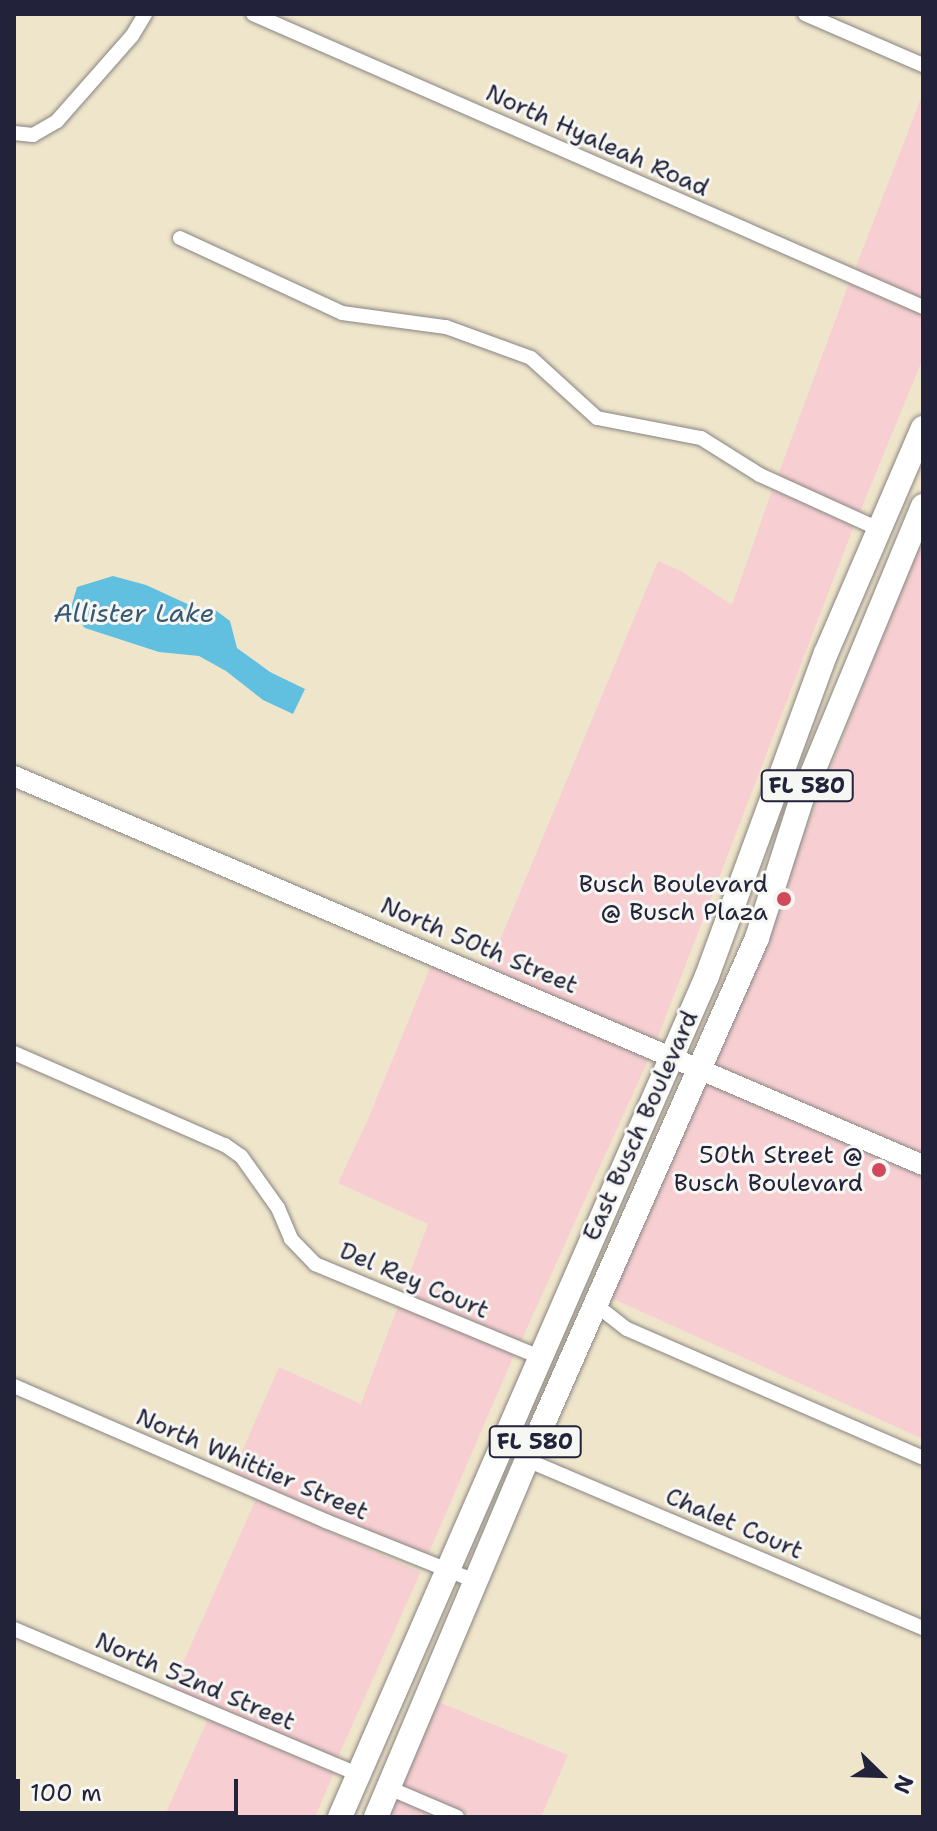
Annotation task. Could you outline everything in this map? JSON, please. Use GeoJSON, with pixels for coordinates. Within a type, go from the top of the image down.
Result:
{"type":"FeatureCollection","features":[{"type":"Feature","properties":{"kind":"main road","name":"East Busch Boulevard"},"geometry":{"type":"LineString","coordinates":[[340,1817],[707,976],[826,653],[923,428]]}},
{"type":"Feature","properties":{"kind":"main road","name":"East Busch Boulevard"},"geometry":{"type":"LineString","coordinates":[[376,1817],[527,1460],[757,938],[802,798],[923,506]]}},
{"type":"Feature","properties":{"kind":"main road"},"geometry":{"type":"LineString","coordinates":[[802,798],[806,754],[829,684],[826,653]]}},
{"type":"Feature","properties":{"kind":"main road"},"geometry":{"type":"LineString","coordinates":[[353,1817],[359,1775]]}},
{"type":"Feature","properties":{"kind":"street"},"geometry":{"type":"LineString","coordinates":[[14,133],[33,135],[57,121],[132,36],[145,14]]}},
{"type":"Feature","properties":{"kind":"street","name":"North Hyaleah Road"},"geometry":{"type":"LineString","coordinates":[[253,14],[923,307]]}},
{"type":"Feature","properties":{"kind":"street"},"geometry":{"type":"LineString","coordinates":[[805,14],[923,65]]}},
{"type":"Feature","properties":{"kind":"street"},"geometry":{"type":"LineString","coordinates":[[180,238],[342,313],[446,327],[531,358],[597,418],[701,438],[760,475],[879,529]]}},
{"type":"Feature","properties":{"kind":"street","name":"North 50th Street"},"geometry":{"type":"LineString","coordinates":[[14,776],[923,1165]]}},
{"type":"Feature","properties":{"kind":"street","name":"Del Rey Court"},"geometry":{"type":"LineString","coordinates":[[14,1053],[225,1145],[241,1156],[278,1208],[291,1239],[315,1264],[539,1357]]}},
{"type":"Feature","properties":{"kind":"street"},"geometry":{"type":"LineString","coordinates":[[596,1305],[633,1332],[923,1458]]}},
{"type":"Feature","properties":{"kind":"street","name":"North Whittier Street"},"geometry":{"type":"LineString","coordinates":[[14,1386],[475,1581]]}},
{"type":"Feature","properties":{"kind":"street","name":"Chalet Court"},"geometry":{"type":"LineString","coordinates":[[527,1460],[923,1628]]}},
{"type":"Feature","properties":{"kind":"street","name":"North 52nd Street"},"geometry":{"type":"LineString","coordinates":[[14,1629],[359,1775]]}},
{"type":"Feature","properties":{"kind":"street"},"geometry":{"type":"LineString","coordinates":[[389,1788],[457,1817]]}},
{"type":"Feature","properties":{"kind":"shaded area"},"geometry":{"type":"Polygon","coordinates":[[[923,93],[923,299],[855,269],[923,93]]]}},
{"type":"Feature","properties":{"kind":"shaded area"},"geometry":{"type":"Polygon","coordinates":[[[849,283],[923,316],[923,358],[860,512],[778,475],[849,283]]]}},
{"type":"Feature","properties":{"kind":"shaded area"},"geometry":{"type":"Polygon","coordinates":[[[772,490],[854,526],[656,1042],[485,969],[493,957],[658,561],[681,571],[732,605],[772,490]]]}},
{"type":"Feature","properties":{"kind":"shaded area"},"geometry":{"type":"Polygon","coordinates":[[[923,537],[923,1157],[711,1065],[923,537]]]}},
{"type":"Feature","properties":{"kind":"shaded area"},"geometry":{"type":"Polygon","coordinates":[[[432,963],[650,1056],[521,1341],[403,1292],[428,1224],[338,1183],[369,1117],[432,963]]]}},
{"type":"Feature","properties":{"kind":"shaded area"},"geometry":{"type":"Polygon","coordinates":[[[705,1079],[923,1173],[923,1439],[609,1297],[705,1079]]]}},
{"type":"Feature","properties":{"kind":"shaded area"},"geometry":{"type":"Polygon","coordinates":[[[398,1306],[514,1355],[427,1557],[233,1472],[279,1367],[361,1404],[398,1306]]]}},
{"type":"Feature","properties":{"kind":"shaded area"},"geometry":{"type":"Polygon","coordinates":[[[256,1499],[420,1572],[336,1761],[172,1688],[256,1499]]]}},
{"type":"Feature","properties":{"kind":"shaded area"},"geometry":{"type":"Polygon","coordinates":[[[436,1701],[568,1755],[541,1817],[476,1817],[400,1785],[436,1701]]]}},
{"type":"Feature","properties":{"kind":"shaded area"},"geometry":{"type":"Polygon","coordinates":[[[208,1719],[334,1773],[315,1817],[164,1817],[208,1719]]]}},
{"type":"Feature","properties":{"kind":"shaded area"},"geometry":{"type":"Polygon","coordinates":[[[394,1799],[437,1817],[386,1817],[394,1799]]]}},
{"type":"Feature","properties":{"kind":"water","name":"Allister Lake"},"geometry":{"type":"Polygon","coordinates":[[[113,576],[146,585],[194,607],[214,609],[230,621],[237,648],[270,672],[305,689],[293,714],[263,700],[226,671],[199,656],[159,652],[85,628],[70,611],[77,587],[113,576]]]}},
{"type":"Feature","properties":{"kind":"place","name":"Busch Boulevard @ Busch Plaza"},"geometry":{"type":"Point","coordinates":[784,899]}},
{"type":"Feature","properties":{"kind":"place","name":"50th Street @ Busch Boulevard"},"geometry":{"type":"Point","coordinates":[879,1170]}}]}
